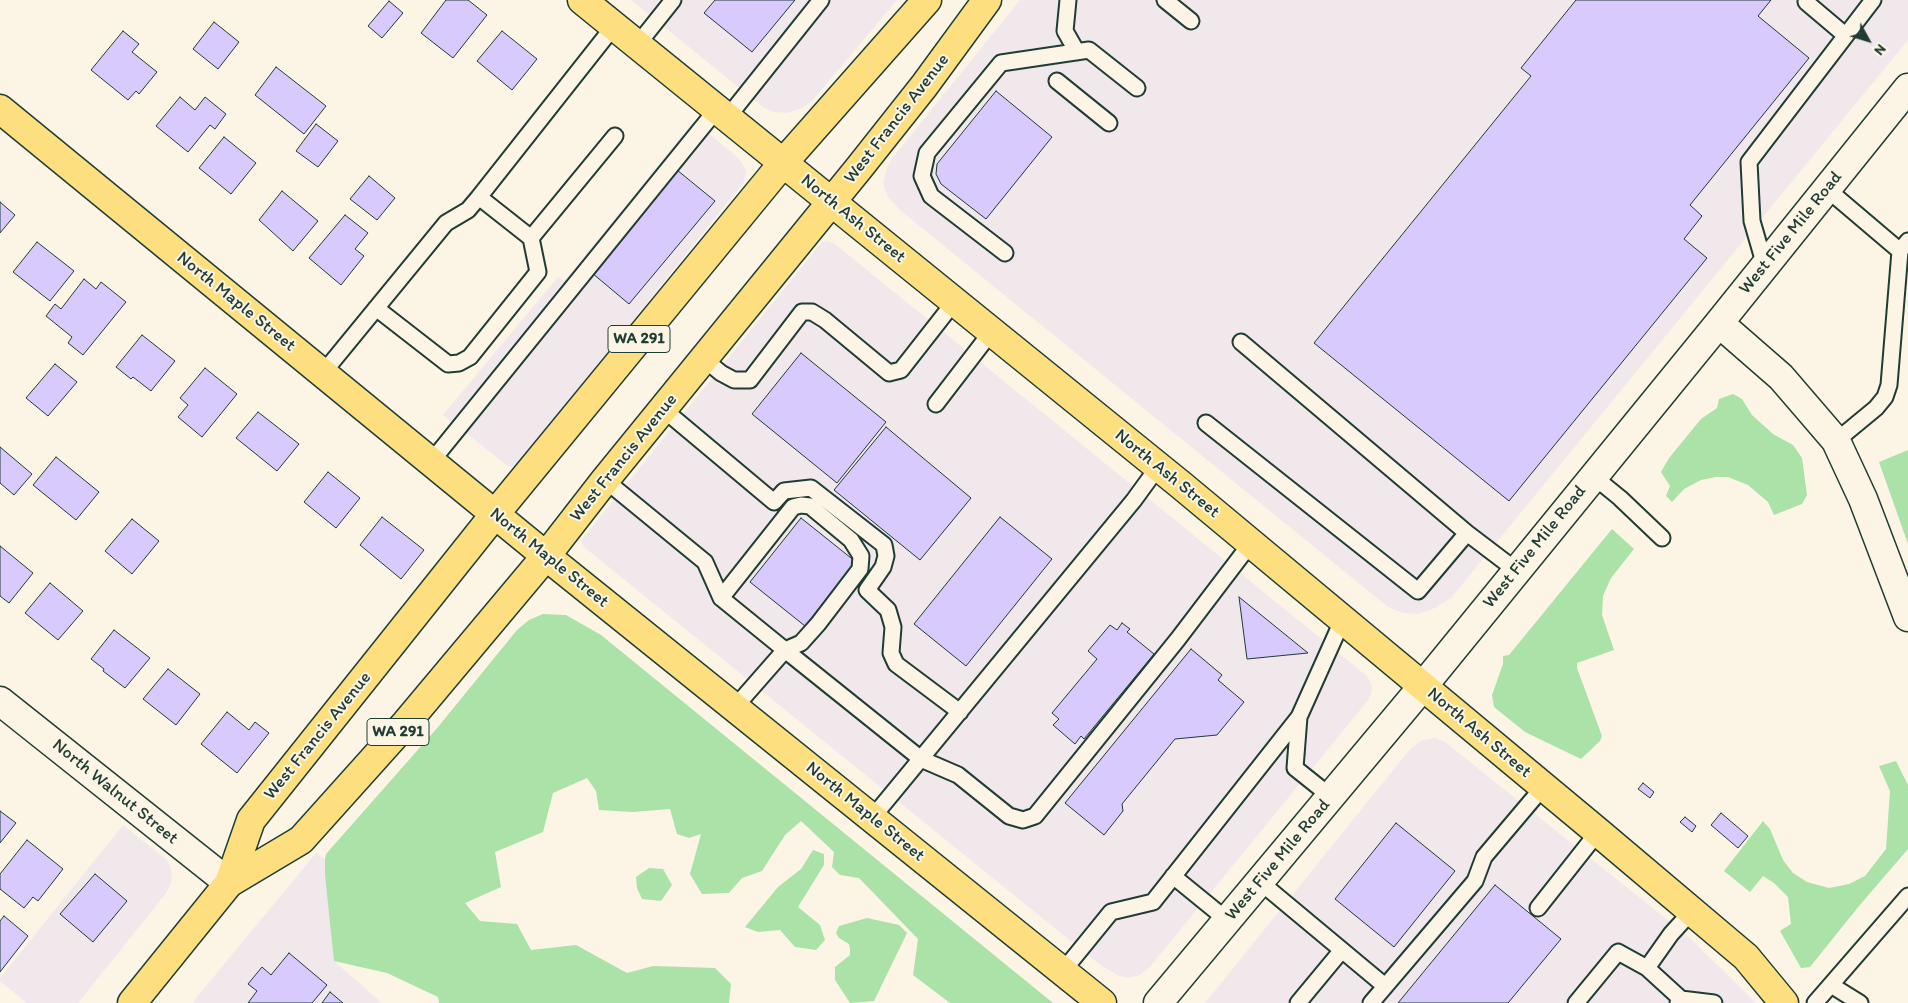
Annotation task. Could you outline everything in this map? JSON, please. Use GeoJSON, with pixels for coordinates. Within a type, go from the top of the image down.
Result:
{"type":"FeatureCollection","features":[{"type":"Feature","properties":{"kind":"main road","name":"North Ash Street"},"geometry":{"type":"LineString","coordinates":[[582,0],[992,331],[1544,786],[1746,957],[1784,1003]]}},
{"type":"Feature","properties":{"kind":"main road","name":"West Francis Avenue"},"geometry":{"type":"LineString","coordinates":[[132,1003],[229,883],[251,820],[495,514],[783,163],[927,0]]}},
{"type":"Feature","properties":{"kind":"main road","name":"West Francis Avenue"},"geometry":{"type":"LineString","coordinates":[[229,883],[301,840],[406,723],[546,556],[605,480],[924,86],[987,0]]}},
{"type":"Feature","properties":{"kind":"main road","name":"West Five Mile Road"},"geometry":{"type":"LineString","coordinates":[[1158,1003],[1423,686],[1908,88]]}},
{"type":"Feature","properties":{"kind":"main road","name":"North Maple Street"},"geometry":{"type":"LineString","coordinates":[[0,109],[546,556],[1102,1003]]}},
{"type":"Feature","properties":{"kind":"main road"},"geometry":{"type":"LineString","coordinates":[[1719,323],[1781,377],[1836,441],[1863,499],[1908,617]]}},
{"type":"Feature","properties":{"kind":"main road","name":"North Walnut Street"},"geometry":{"type":"LineString","coordinates":[[0,701],[229,883]]}},
{"type":"Feature","properties":{"kind":"lane"},"geometry":{"type":"LineString","coordinates":[[638,44],[674,0]]}},
{"type":"Feature","properties":{"kind":"lane"},"geometry":{"type":"LineString","coordinates":[[431,462],[722,114],[821,0]]}},
{"type":"Feature","properties":{"kind":"lane"},"geometry":{"type":"LineString","coordinates":[[1068,0],[1066,31],[1077,52]]}},
{"type":"Feature","properties":{"kind":"lane"},"geometry":{"type":"LineString","coordinates":[[1165,0],[1191,21]]}},
{"type":"Feature","properties":{"kind":"lane"},"geometry":{"type":"LineString","coordinates":[[1765,266],[1752,221],[1749,162],[1845,35],[1874,0]]}},
{"type":"Feature","properties":{"kind":"lane"},"geometry":{"type":"LineString","coordinates":[[1806,2],[1845,35]]}},
{"type":"Feature","properties":{"kind":"lane"},"geometry":{"type":"LineString","coordinates":[[323,373],[446,223],[468,210],[479,197],[614,26]]}},
{"type":"Feature","properties":{"kind":"lane"},"geometry":{"type":"LineString","coordinates":[[1005,254],[932,196],[922,176],[927,153],[1001,62],[1090,50],[1137,88]]}},
{"type":"Feature","properties":{"kind":"lane"},"geometry":{"type":"LineString","coordinates":[[1057,81],[1108,123]]}},
{"type":"Feature","properties":{"kind":"lane"},"geometry":{"type":"LineString","coordinates":[[531,238],[615,136]]}},
{"type":"Feature","properties":{"kind":"lane"},"geometry":{"type":"LineString","coordinates":[[1826,189],[1904,246],[1889,384],[1885,397],[1876,408],[1836,441]]}},
{"type":"Feature","properties":{"kind":"lane"},"geometry":{"type":"LineString","coordinates":[[376,308],[448,364],[459,364],[470,358],[538,272],[531,238],[479,197]]}},
{"type":"Feature","properties":{"kind":"lane"},"geometry":{"type":"LineString","coordinates":[[704,358],[721,373],[734,380],[750,380],[802,312],[812,312],[890,373],[901,370],[955,301]]}},
{"type":"Feature","properties":{"kind":"lane"},"geometry":{"type":"LineString","coordinates":[[936,404],[992,331]]}},
{"type":"Feature","properties":{"kind":"lane"},"geometry":{"type":"LineString","coordinates":[[1241,342],[1467,533],[1516,570]]}},
{"type":"Feature","properties":{"kind":"lane"},"geometry":{"type":"LineString","coordinates":[[663,409],[774,502],[784,491],[811,488],[884,545],[886,556],[883,567],[867,590],[888,610],[893,627],[891,653],[896,664],[960,712]]}},
{"type":"Feature","properties":{"kind":"lane"},"geometry":{"type":"LineString","coordinates":[[1206,423],[1418,591],[1467,533]]}},
{"type":"Feature","properties":{"kind":"lane"},"geometry":{"type":"LineString","coordinates":[[872,818],[1134,500],[1158,467]]}},
{"type":"Feature","properties":{"kind":"lane"},"geometry":{"type":"LineString","coordinates":[[1593,476],[1620,498],[1662,538]]}},
{"type":"Feature","properties":{"kind":"lane"},"geometry":{"type":"LineString","coordinates":[[605,480],[705,562],[722,598],[785,650],[922,759],[958,775],[1009,816],[1023,820],[1035,816],[1178,639],[1251,543]]}},
{"type":"Feature","properties":{"kind":"lane"},"geometry":{"type":"LineString","coordinates":[[722,598],[793,508],[801,505],[810,506],[851,540],[861,556],[860,569],[818,624],[801,643],[785,650],[734,708]]}},
{"type":"Feature","properties":{"kind":"lane"},"geometry":{"type":"LineString","coordinates":[[1063,971],[1111,912],[1153,902],[1299,717],[1343,619]]}},
{"type":"Feature","properties":{"kind":"lane"},"geometry":{"type":"LineString","coordinates":[[1299,717],[1295,768],[1330,796]]}},
{"type":"Feature","properties":{"kind":"lane"},"geometry":{"type":"LineString","coordinates":[[1371,1003],[1475,881],[1484,857],[1544,786]]}},
{"type":"Feature","properties":{"kind":"lane"},"geometry":{"type":"LineString","coordinates":[[1538,908],[1598,832]]}},
{"type":"Feature","properties":{"kind":"lane"},"geometry":{"type":"LineString","coordinates":[[1173,876],[1227,920]]}},
{"type":"Feature","properties":{"kind":"lane"},"geometry":{"type":"LineString","coordinates":[[1259,882],[1385,986]]}},
{"type":"Feature","properties":{"kind":"lane"},"geometry":{"type":"LineString","coordinates":[[1815,1003],[1908,896]]}},
{"type":"Feature","properties":{"kind":"lane"},"geometry":{"type":"LineString","coordinates":[[1646,968],[1671,934],[1692,911]]}},
{"type":"Feature","properties":{"kind":"lane"},"geometry":{"type":"LineString","coordinates":[[1298,1003],[1342,950]]}},
{"type":"Feature","properties":{"kind":"lane"},"geometry":{"type":"LineString","coordinates":[[1576,1003],[1618,952],[1646,968],[1680,1001],[1714,1003]]}},
{"type":"Feature","properties":{"kind":"lane"},"geometry":{"type":"LineString","coordinates":[[1831,985],[1860,1003]]}},
{"type":"Feature","properties":{"kind":"shaded area"},"geometry":{"type":"Polygon","coordinates":[[[631,0],[897,0],[812,101],[802,108],[788,113],[774,112],[764,108],[631,0]]]}},
{"type":"Feature","properties":{"kind":"shaded area"},"geometry":{"type":"Polygon","coordinates":[[[1020,0],[1908,0],[1908,40],[1451,598],[1435,608],[1418,614],[1403,613],[1388,607],[901,211],[888,197],[883,184],[887,167],[894,156],[1020,0]]]}},
{"type":"Feature","properties":{"kind":"shaded area"},"geometry":{"type":"Polygon","coordinates":[[[694,121],[743,164],[746,172],[744,182],[517,465],[508,466],[443,415],[558,277],[564,281],[694,121]]]}},
{"type":"Feature","properties":{"kind":"shaded area"},"geometry":{"type":"Polygon","coordinates":[[[828,241],[835,244],[1367,676],[1371,683],[1372,691],[1369,699],[1149,968],[1140,975],[1129,978],[1119,976],[1099,964],[584,547],[582,543],[583,538],[822,242],[828,241]]]}},
{"type":"Feature","properties":{"kind":"shaded area"},"geometry":{"type":"Polygon","coordinates":[[[1435,738],[1445,742],[1689,937],[1756,1003],[1205,1003],[1411,748],[1423,740],[1435,738]]]}},
{"type":"Feature","properties":{"kind":"shaded area"},"geometry":{"type":"Polygon","coordinates":[[[123,825],[166,859],[171,868],[172,880],[167,892],[78,1003],[27,1003],[0,981],[0,978],[123,825]]]}},
{"type":"Feature","properties":{"kind":"shaded area"},"geometry":{"type":"Polygon","coordinates":[[[316,853],[325,859],[334,961],[382,1003],[192,1003],[316,853]]]}},
{"type":"Feature","properties":{"kind":"green space"},"geometry":{"type":"Polygon","coordinates":[[[1733,394],[1742,399],[1752,415],[1773,434],[1793,445],[1802,458],[1807,495],[1802,504],[1774,515],[1768,502],[1748,485],[1728,477],[1701,480],[1684,489],[1672,502],[1666,496],[1670,486],[1661,472],[1669,458],[1701,419],[1717,408],[1719,399],[1733,394]]]}},
{"type":"Feature","properties":{"kind":"green space"},"geometry":{"type":"Polygon","coordinates":[[[1908,450],[1908,544],[1879,462],[1908,450]]]}},
{"type":"Feature","properties":{"kind":"green space"},"geometry":{"type":"Polygon","coordinates":[[[1612,529],[1634,549],[1611,578],[1603,596],[1602,615],[1614,650],[1577,663],[1577,668],[1602,736],[1600,741],[1581,759],[1525,732],[1494,707],[1492,695],[1503,664],[1503,656],[1509,655],[1612,529]]]}},
{"type":"Feature","properties":{"kind":"green space"},"geometry":{"type":"Polygon","coordinates":[[[543,614],[566,615],[601,635],[1053,1003],[950,1003],[913,975],[918,939],[859,878],[840,875],[832,867],[834,852],[801,821],[785,835],[762,871],[742,878],[729,893],[702,894],[690,874],[701,834],[689,838],[677,834],[670,809],[633,812],[599,810],[596,791],[587,778],[553,793],[543,832],[495,852],[501,887],[465,903],[480,921],[517,924],[531,950],[576,945],[627,973],[653,966],[715,968],[731,984],[729,1003],[439,1003],[438,997],[387,973],[334,961],[325,875],[326,854],[438,727],[517,630],[529,620],[543,614]]]}},
{"type":"Feature","properties":{"kind":"green space"},"geometry":{"type":"Polygon","coordinates":[[[1896,761],[1908,785],[1908,849],[1810,967],[1801,968],[1780,931],[1791,924],[1788,897],[1774,883],[1763,876],[1750,892],[1724,871],[1763,821],[1770,829],[1783,860],[1793,873],[1807,882],[1829,888],[1849,884],[1865,876],[1886,849],[1890,791],[1879,766],[1896,761]]]}},
{"type":"Feature","properties":{"kind":"green space"},"geometry":{"type":"Polygon","coordinates":[[[813,850],[824,854],[824,865],[798,907],[820,925],[825,940],[816,950],[795,947],[780,930],[758,932],[745,927],[778,887],[801,869],[813,850]]]}},
{"type":"Feature","properties":{"kind":"green space"},"geometry":{"type":"Polygon","coordinates":[[[649,868],[663,869],[672,885],[661,901],[642,899],[637,888],[636,877],[649,868]]]}},
{"type":"Feature","properties":{"kind":"green space"},"geometry":{"type":"Polygon","coordinates":[[[867,918],[899,925],[907,933],[874,1001],[850,1003],[835,980],[835,967],[850,955],[849,944],[839,938],[836,933],[839,926],[867,918]]]}},
{"type":"Feature","properties":{"kind":"building"},"geometry":{"type":"Polygon","coordinates":[[[446,0],[468,0],[487,15],[453,58],[421,33],[446,0]]]}},
{"type":"Feature","properties":{"kind":"building"},"geometry":{"type":"Polygon","coordinates":[[[715,0],[795,0],[752,52],[704,13],[715,0]]]}},
{"type":"Feature","properties":{"kind":"building"},"geometry":{"type":"Polygon","coordinates":[[[1576,0],[1771,0],[1758,16],[1809,58],[1690,205],[1702,216],[1684,239],[1707,258],[1509,501],[1314,343],[1531,76],[1521,68],[1576,0]]]}},
{"type":"Feature","properties":{"kind":"building"},"geometry":{"type":"Polygon","coordinates":[[[389,1],[403,13],[382,38],[368,26],[389,1]]]}},
{"type":"Feature","properties":{"kind":"building"},"geometry":{"type":"Polygon","coordinates":[[[214,22],[239,42],[218,69],[193,49],[214,22]]]}},
{"type":"Feature","properties":{"kind":"building"},"geometry":{"type":"Polygon","coordinates":[[[123,31],[139,44],[132,52],[157,72],[139,94],[136,91],[128,100],[91,70],[123,31]]]}},
{"type":"Feature","properties":{"kind":"building"},"geometry":{"type":"Polygon","coordinates":[[[502,31],[537,59],[512,90],[477,61],[502,31]]]}},
{"type":"Feature","properties":{"kind":"building"},"geometry":{"type":"Polygon","coordinates":[[[276,67],[326,106],[304,134],[255,95],[276,67]]]}},
{"type":"Feature","properties":{"kind":"building"},"geometry":{"type":"Polygon","coordinates":[[[996,91],[1052,137],[986,219],[941,184],[936,174],[937,164],[996,91]]]}},
{"type":"Feature","properties":{"kind":"building"},"geometry":{"type":"Polygon","coordinates":[[[180,97],[195,110],[205,97],[226,114],[215,129],[210,125],[188,152],[156,126],[180,97]]]}},
{"type":"Feature","properties":{"kind":"building"},"geometry":{"type":"Polygon","coordinates":[[[316,124],[338,141],[318,167],[296,151],[316,124]]]}},
{"type":"Feature","properties":{"kind":"building"},"geometry":{"type":"Polygon","coordinates":[[[224,137],[256,163],[231,194],[199,168],[224,137]]]}},
{"type":"Feature","properties":{"kind":"building"},"geometry":{"type":"Polygon","coordinates":[[[677,170],[715,201],[629,304],[592,273],[677,170]]]}},
{"type":"Feature","properties":{"kind":"building"},"geometry":{"type":"Polygon","coordinates":[[[369,176],[395,198],[377,220],[350,199],[369,176]]]}},
{"type":"Feature","properties":{"kind":"building"},"geometry":{"type":"Polygon","coordinates":[[[282,191],[318,221],[293,251],[259,220],[282,191]]]}},
{"type":"Feature","properties":{"kind":"building"},"geometry":{"type":"Polygon","coordinates":[[[0,202],[15,215],[0,233],[0,202]]]}},
{"type":"Feature","properties":{"kind":"building"},"geometry":{"type":"Polygon","coordinates":[[[345,215],[368,233],[355,249],[364,256],[341,285],[309,258],[345,215]]]}},
{"type":"Feature","properties":{"kind":"building"},"geometry":{"type":"Polygon","coordinates":[[[37,242],[74,271],[50,301],[13,272],[37,242]]]}},
{"type":"Feature","properties":{"kind":"building"},"geometry":{"type":"Polygon","coordinates":[[[84,279],[96,289],[101,282],[126,302],[83,355],[68,343],[72,337],[46,316],[55,304],[61,309],[84,279]]]}},
{"type":"Feature","properties":{"kind":"building"},"geometry":{"type":"Polygon","coordinates":[[[142,335],[175,361],[151,391],[116,367],[142,335]]]}},
{"type":"Feature","properties":{"kind":"building"},"geometry":{"type":"Polygon","coordinates":[[[801,353],[886,422],[837,483],[752,414],[801,353]]]}},
{"type":"Feature","properties":{"kind":"building"},"geometry":{"type":"Polygon","coordinates":[[[55,364],[77,382],[48,416],[26,398],[55,364]]]}},
{"type":"Feature","properties":{"kind":"building"},"geometry":{"type":"Polygon","coordinates":[[[205,368],[237,394],[202,437],[178,417],[188,405],[180,398],[205,368]]]}},
{"type":"Feature","properties":{"kind":"building"},"geometry":{"type":"Polygon","coordinates":[[[258,412],[299,444],[277,471],[236,438],[258,412]]]}},
{"type":"Feature","properties":{"kind":"building"},"geometry":{"type":"Polygon","coordinates":[[[886,427],[971,498],[920,560],[834,490],[886,427]]]}},
{"type":"Feature","properties":{"kind":"building"},"geometry":{"type":"Polygon","coordinates":[[[0,447],[32,474],[14,495],[0,483],[0,447]]]}},
{"type":"Feature","properties":{"kind":"building"},"geometry":{"type":"Polygon","coordinates":[[[56,457],[99,492],[76,520],[33,485],[56,457]]]}},
{"type":"Feature","properties":{"kind":"building"},"geometry":{"type":"Polygon","coordinates":[[[328,472],[360,498],[336,528],[304,502],[328,472]]]}},
{"type":"Feature","properties":{"kind":"building"},"geometry":{"type":"Polygon","coordinates":[[[382,517],[424,550],[401,579],[360,545],[382,517]]]}},
{"type":"Feature","properties":{"kind":"building"},"geometry":{"type":"Polygon","coordinates":[[[1000,517],[1052,559],[966,666],[914,624],[1000,517]]]}},
{"type":"Feature","properties":{"kind":"building"},"geometry":{"type":"Polygon","coordinates":[[[801,518],[856,562],[805,626],[750,582],[801,518]]]}},
{"type":"Feature","properties":{"kind":"building"},"geometry":{"type":"Polygon","coordinates":[[[132,519],[159,541],[132,574],[105,551],[132,519]]]}},
{"type":"Feature","properties":{"kind":"building"},"geometry":{"type":"Polygon","coordinates":[[[0,546],[33,573],[9,603],[0,596],[0,546]]]}},
{"type":"Feature","properties":{"kind":"building"},"geometry":{"type":"Polygon","coordinates":[[[50,583],[83,611],[58,640],[25,613],[50,583]]]}},
{"type":"Feature","properties":{"kind":"building"},"geometry":{"type":"Polygon","coordinates":[[[1239,597],[1308,653],[1247,659],[1239,597]]]}},
{"type":"Feature","properties":{"kind":"building"},"geometry":{"type":"Polygon","coordinates":[[[1122,623],[1130,629],[1127,632],[1154,654],[1084,739],[1081,736],[1075,744],[1053,725],[1059,719],[1052,713],[1097,659],[1088,651],[1110,625],[1117,630],[1122,623]]]}},
{"type":"Feature","properties":{"kind":"building"},"geometry":{"type":"Polygon","coordinates":[[[114,630],[150,658],[125,688],[91,659],[114,630]]]}},
{"type":"Feature","properties":{"kind":"building"},"geometry":{"type":"Polygon","coordinates":[[[1191,649],[1222,675],[1218,680],[1244,702],[1217,735],[1175,739],[1122,804],[1123,811],[1104,835],[1065,803],[1191,649]]]}},
{"type":"Feature","properties":{"kind":"building"},"geometry":{"type":"Polygon","coordinates":[[[168,669],[200,694],[176,725],[143,699],[168,669]]]}},
{"type":"Feature","properties":{"kind":"building"},"geometry":{"type":"Polygon","coordinates":[[[227,712],[249,730],[255,722],[269,733],[237,773],[201,744],[227,712]]]}},
{"type":"Feature","properties":{"kind":"building"},"geometry":{"type":"Polygon","coordinates":[[[1643,783],[1654,792],[1650,798],[1638,789],[1643,783]]]}},
{"type":"Feature","properties":{"kind":"building"},"geometry":{"type":"Polygon","coordinates":[[[0,811],[16,823],[0,843],[0,811]]]}},
{"type":"Feature","properties":{"kind":"building"},"geometry":{"type":"Polygon","coordinates":[[[1721,813],[1748,836],[1738,848],[1711,825],[1721,813]]]}},
{"type":"Feature","properties":{"kind":"building"},"geometry":{"type":"Polygon","coordinates":[[[1685,817],[1696,826],[1692,832],[1680,822],[1685,817]]]}},
{"type":"Feature","properties":{"kind":"building"},"geometry":{"type":"Polygon","coordinates":[[[1396,823],[1455,871],[1394,947],[1335,899],[1396,823]]]}},
{"type":"Feature","properties":{"kind":"building"},"geometry":{"type":"Polygon","coordinates":[[[27,840],[63,869],[38,901],[33,897],[24,908],[0,889],[0,874],[27,840]]]}},
{"type":"Feature","properties":{"kind":"building"},"geometry":{"type":"Polygon","coordinates":[[[95,874],[127,901],[93,942],[60,914],[95,874]]]}},
{"type":"Feature","properties":{"kind":"building"},"geometry":{"type":"Polygon","coordinates":[[[1495,885],[1561,939],[1508,1003],[1398,1003],[1495,885]]]}},
{"type":"Feature","properties":{"kind":"building"},"geometry":{"type":"Polygon","coordinates":[[[4,916],[28,936],[0,972],[0,921],[4,916]]]}},
{"type":"Feature","properties":{"kind":"building"},"geometry":{"type":"Polygon","coordinates":[[[289,953],[327,985],[312,1003],[248,1003],[257,991],[248,984],[262,967],[271,975],[289,953]]]}},
{"type":"Feature","properties":{"kind":"building"},"geometry":{"type":"Polygon","coordinates":[[[330,992],[343,1003],[322,1003],[330,992]]]}}]}
